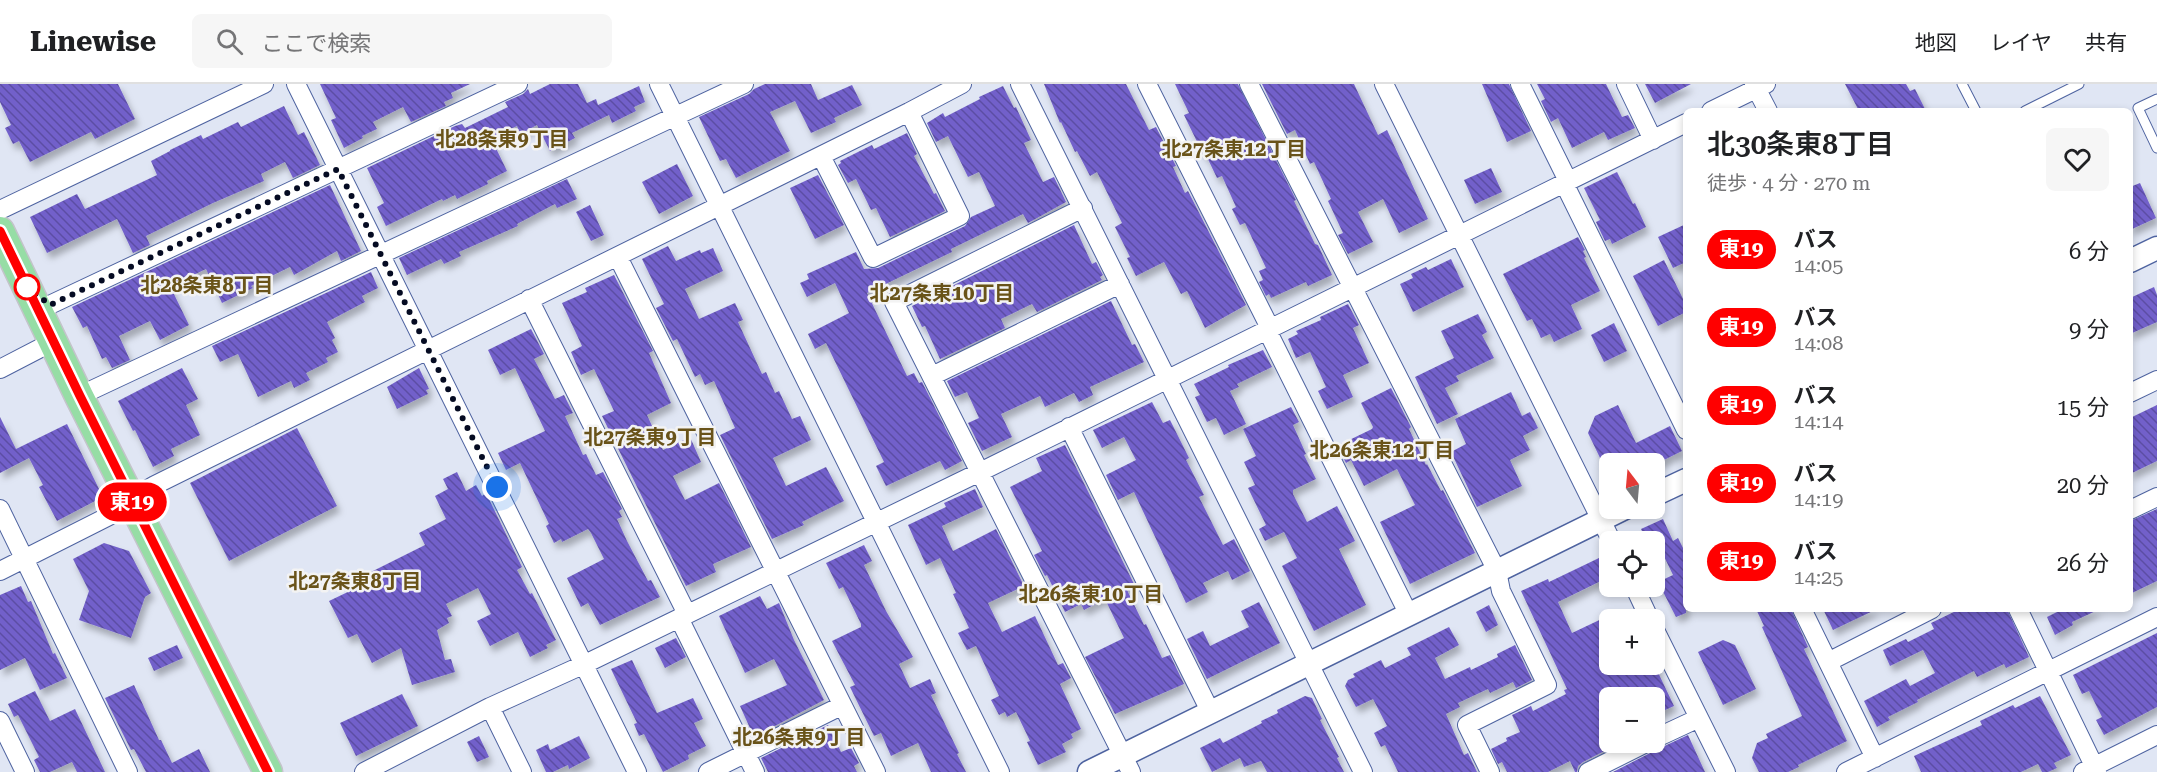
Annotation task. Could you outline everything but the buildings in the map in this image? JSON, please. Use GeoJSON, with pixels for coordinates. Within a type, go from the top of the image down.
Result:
{"type":"FeatureCollection","features":[{"type":"Feature","properties":{"kind":"main road"},"geometry":{"type":"LineString","coordinates":[[0,231],[268,772]]}},
{"type":"Feature","properties":{"kind":"street"},"geometry":{"type":"LineString","coordinates":[[0,210],[264,84]]}},
{"type":"Feature","properties":{"kind":"street"},"geometry":{"type":"LineString","coordinates":[[296,84],[637,772]]}},
{"type":"Feature","properties":{"kind":"street"},"geometry":{"type":"LineString","coordinates":[[39,310],[518,84]]}},
{"type":"Feature","properties":{"kind":"street"},"geometry":{"type":"LineString","coordinates":[[659,84],[1000,772]]}},
{"type":"Feature","properties":{"kind":"street"},"geometry":{"type":"LineString","coordinates":[[80,396],[744,84]]}},
{"type":"Feature","properties":{"kind":"street"},"geometry":{"type":"LineString","coordinates":[[0,571],[109,516],[131,499],[155,485],[962,84]]}},
{"type":"Feature","properties":{"kind":"street"},"geometry":{"type":"LineString","coordinates":[[1020,84],[1363,772]]}},
{"type":"Feature","properties":{"kind":"street"},"geometry":{"type":"LineString","coordinates":[[1147,84],[1409,615]]}},
{"type":"Feature","properties":{"kind":"street"},"geometry":{"type":"LineString","coordinates":[[1249,84],[1497,571],[1501,591],[1547,685],[1467,725],[1490,772]]}},
{"type":"Feature","properties":{"kind":"street"},"geometry":{"type":"LineString","coordinates":[[1384,84],[1607,531]]}},
{"type":"Feature","properties":{"kind":"street"},"geometry":{"type":"LineString","coordinates":[[1520,84],[1683,424]]}},
{"type":"Feature","properties":{"kind":"street"},"geometry":{"type":"LineString","coordinates":[[1626,84],[1653,140]]}},
{"type":"Feature","properties":{"kind":"street"},"geometry":{"type":"LineString","coordinates":[[1717,108],[1759,86],[1767,108]]}},
{"type":"Feature","properties":{"kind":"street"},"geometry":{"type":"LineString","coordinates":[[821,156],[873,258],[960,216],[909,112]]}},
{"type":"Feature","properties":{"kind":"street"},"geometry":{"type":"LineString","coordinates":[[364,772],[490,708],[980,472],[1683,125]]}},
{"type":"Feature","properties":{"kind":"street"},"geometry":{"type":"LineString","coordinates":[[1083,208],[894,302],[1127,764]]}},
{"type":"Feature","properties":{"kind":"street"},"geometry":{"type":"LineString","coordinates":[[2133,260],[2157,248]]}},
{"type":"Feature","properties":{"kind":"street"},"geometry":{"type":"LineString","coordinates":[[618,256],[876,772]]}},
{"type":"Feature","properties":{"kind":"street"},"geometry":{"type":"LineString","coordinates":[[932,376],[1120,284]]}},
{"type":"Feature","properties":{"kind":"street"},"geometry":{"type":"LineString","coordinates":[[529,299],[683,616],[755,772]]}},
{"type":"Feature","properties":{"kind":"street"},"geometry":{"type":"LineString","coordinates":[[0,369],[54,341]]}},
{"type":"Feature","properties":{"kind":"street"},"geometry":{"type":"LineString","coordinates":[[2133,392],[2157,380]]}},
{"type":"Feature","properties":{"kind":"street"},"geometry":{"type":"LineString","coordinates":[[1069,427],[1211,713]]}},
{"type":"Feature","properties":{"kind":"street"},"geometry":{"type":"LineString","coordinates":[[1665,490],[1683,481]]}},
{"type":"Feature","properties":{"kind":"street"},"geometry":{"type":"LineString","coordinates":[[2133,509],[2157,497]]}},
{"type":"Feature","properties":{"kind":"street"},"geometry":{"type":"LineString","coordinates":[[0,509],[128,772]]}},
{"type":"Feature","properties":{"kind":"street"},"geometry":{"type":"LineString","coordinates":[[1089,772],[1127,764],[1211,713],[1606,519]]}},
{"type":"Feature","properties":{"kind":"street"},"geometry":{"type":"LineString","coordinates":[[1803,612],[1828,662],[1861,767],[2157,617]]}},
{"type":"Feature","properties":{"kind":"street"},"geometry":{"type":"LineString","coordinates":[[1828,662],[1926,612]]}},
{"type":"Feature","properties":{"kind":"street"},"geometry":{"type":"LineString","coordinates":[[2019,612],[2091,770],[2157,735]]}},
{"type":"Feature","properties":{"kind":"street"},"geometry":{"type":"LineString","coordinates":[[1665,650],[1726,772]]}},
{"type":"Feature","properties":{"kind":"street"},"geometry":{"type":"LineString","coordinates":[[708,772],[841,706]]}},
{"type":"Feature","properties":{"kind":"street"},"geometry":{"type":"LineString","coordinates":[[490,708],[522,772]]}},
{"type":"Feature","properties":{"kind":"street"},"geometry":{"type":"LineString","coordinates":[[1665,734],[1699,718]]}},
{"type":"Feature","properties":{"kind":"street"},"geometry":{"type":"LineString","coordinates":[[0,721],[25,772]]}},
{"type":"Feature","properties":{"kind":"street"},"geometry":{"type":"LineString","coordinates":[[1588,772],[1626,753]]}},
{"type":"Feature","properties":{"kind":"lane"},"geometry":{"type":"LineString","coordinates":[[1962,84],[1974,108]]}},
{"type":"Feature","properties":{"kind":"lane"},"geometry":{"type":"LineString","coordinates":[[2031,108],[2079,84]]}},
{"type":"Feature","properties":{"kind":"lane"},"geometry":{"type":"LineString","coordinates":[[2157,99],[2138,108],[2157,148]]}},
{"type":"Feature","properties":{"kind":"bus line","name":"東19"},"geometry":{"type":"LineString","coordinates":[[0,231],[268,772]]}},
{"type":"Feature","properties":{"kind":"district","name":"北28条東9丁目"},"geometry":{"type":"Point","coordinates":[502,139]}},
{"type":"Feature","properties":{"kind":"district","name":"北27条東12丁目"},"geometry":{"type":"Point","coordinates":[1234,149]}},
{"type":"Feature","properties":{"kind":"district","name":"北28条東8丁目"},"geometry":{"type":"Point","coordinates":[207,285]}},
{"type":"Feature","properties":{"kind":"district","name":"北27条東10丁目"},"geometry":{"type":"Point","coordinates":[942,293]}},
{"type":"Feature","properties":{"kind":"district","name":"北27条東9丁目"},"geometry":{"type":"Point","coordinates":[650,437]}},
{"type":"Feature","properties":{"kind":"district","name":"北26条東12丁目"},"geometry":{"type":"Point","coordinates":[1382,450]}},
{"type":"Feature","properties":{"kind":"district","name":"北27条東8丁目"},"geometry":{"type":"Point","coordinates":[355,581]}},
{"type":"Feature","properties":{"kind":"district","name":"北26条東10丁目"},"geometry":{"type":"Point","coordinates":[1091,594]}},
{"type":"Feature","properties":{"kind":"district","name":"北26条東9丁目"},"geometry":{"type":"Point","coordinates":[799,737]}},
{"type":"Feature","properties":{"kind":"route"},"geometry":{"type":"LineString","coordinates":[[27,287],[50,305],[338,169],[497,487]]}}]}
